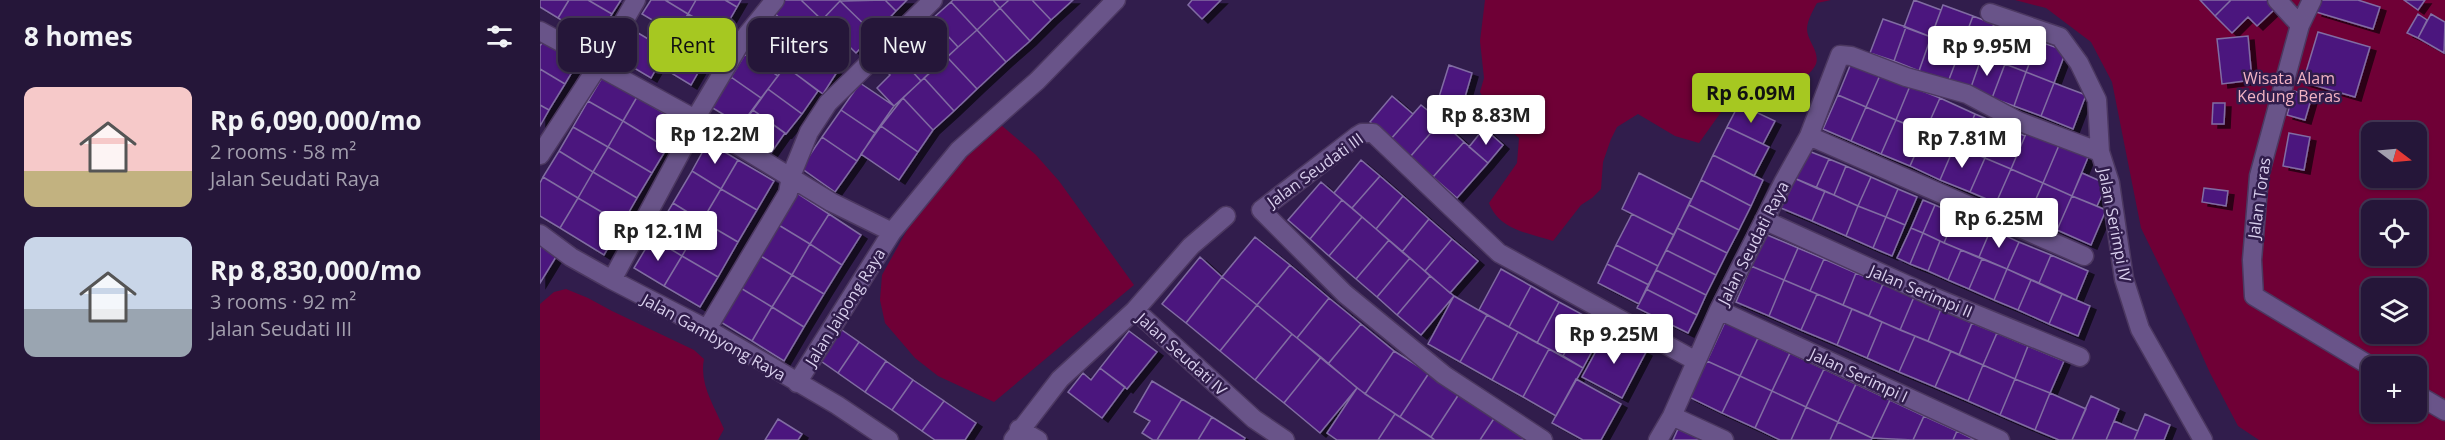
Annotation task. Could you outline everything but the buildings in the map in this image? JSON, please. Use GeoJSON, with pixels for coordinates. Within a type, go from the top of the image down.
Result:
{"type":"FeatureCollection","features":[{"type":"Feature","properties":{"kind":"street"},"geometry":{"type":"LineString","coordinates":[[626,18],[636,0]]}},
{"type":"Feature","properties":{"kind":"street"},"geometry":{"type":"LineString","coordinates":[[612,280],[683,148],[695,119],[741,42],[774,0]]}},
{"type":"Feature","properties":{"kind":"street"},"geometry":{"type":"LineString","coordinates":[[706,329],[732,290],[788,193],[791,176],[809,132],[828,103],[933,0]]}},
{"type":"Feature","properties":{"kind":"street","name":"Jalan Jaipong Raya"},"geometry":{"type":"LineString","coordinates":[[797,383],[892,232],[959,150],[1037,81],[1116,0]]}},
{"type":"Feature","properties":{"kind":"street"},"geometry":{"type":"LineString","coordinates":[[2277,0],[2300,25]]}},
{"type":"Feature","properties":{"kind":"street","name":"Jalan Toras"},"geometry":{"type":"LineString","coordinates":[[2312,0],[2300,25],[2259,176],[2252,270],[2254,296],[2361,360]]}},
{"type":"Feature","properties":{"kind":"street"},"geometry":{"type":"LineString","coordinates":[[1990,14],[2060,38],[2073,54],[2097,100],[2100,152]]}},
{"type":"Feature","properties":{"kind":"street","name":"Jalan Jaipong Raya"},"geometry":{"type":"LineString","coordinates":[[540,31],[558,40]]}},
{"type":"Feature","properties":{"kind":"street","name":"Jalan Seudati Raya"},"geometry":{"type":"LineString","coordinates":[[1658,440],[1672,416],[1719,310],[1809,136],[1838,58],[1840,55],[1851,56]]}},
{"type":"Feature","properties":{"kind":"street","name":"Jalan Serimpi IV"},"geometry":{"type":"LineString","coordinates":[[1851,56],[1906,77],[1966,94],[2018,121],[2100,152],[2110,183],[2124,279],[2140,329],[2203,440]]}},
{"type":"Feature","properties":{"kind":"street"},"geometry":{"type":"LineString","coordinates":[[540,155],[594,72]]}},
{"type":"Feature","properties":{"kind":"street","name":"Jalan Jaipong Raya"},"geometry":{"type":"LineString","coordinates":[[609,72],[695,119],[831,202],[892,232]]}},
{"type":"Feature","properties":{"kind":"street","name":"Jalan Seudati III"},"geometry":{"type":"LineString","coordinates":[[1543,440],[1444,375],[1345,294],[1261,210],[1357,136],[1362,133],[1373,133],[1499,253],[1696,361]]}},
{"type":"Feature","properties":{"kind":"street"},"geometry":{"type":"LineString","coordinates":[[1809,136],[2084,256]]}},
{"type":"Feature","properties":{"kind":"street"},"geometry":{"type":"LineString","coordinates":[[1135,310],[1191,246],[1226,216]]}},
{"type":"Feature","properties":{"kind":"street","name":"Jalan Serimpi II"},"geometry":{"type":"LineString","coordinates":[[1764,220],[1936,298],[2080,357]]}},
{"type":"Feature","properties":{"kind":"street","name":"Jalan Gambyong Raya"},"geometry":{"type":"LineString","coordinates":[[540,234],[571,257],[706,329],[837,405],[889,440]]}},
{"type":"Feature","properties":{"kind":"street","name":"Jalan Seudati IV"},"geometry":{"type":"LineString","coordinates":[[1016,435],[1060,379],[1135,310],[1254,419],[1285,440]]}},
{"type":"Feature","properties":{"kind":"street","name":"Jalan Serimpi I"},"geometry":{"type":"LineString","coordinates":[[1719,310],[2000,440]]}},
{"type":"Feature","properties":{"kind":"street"},"geometry":{"type":"LineString","coordinates":[[2427,400],[2445,411]]}},
{"type":"Feature","properties":{"kind":"street"},"geometry":{"type":"LineString","coordinates":[[1672,416],[1724,440]]}},
{"type":"Feature","properties":{"kind":"street"},"geometry":{"type":"LineString","coordinates":[[1016,435],[1038,440]]}},
{"type":"Feature","properties":{"kind":"green space"},"geometry":{"type":"Polygon","coordinates":[[[1485,0],[1831,0],[1817,3],[1808,23],[1807,29],[1815,50],[1816,64],[1811,71],[1785,92],[1766,94],[1744,80],[1699,143],[1675,136],[1638,114],[1617,127],[1603,162],[1601,189],[1581,205],[1553,241],[1507,225],[1494,212],[1489,203],[1517,163],[1519,138],[1492,113],[1480,92],[1484,78],[1480,41],[1485,0]]]}},
{"type":"Feature","properties":{"kind":"green space","name":"Wisata Alam Kedung Beras"},"geometry":{"type":"Polygon","coordinates":[[[2015,0],[2445,0],[2445,440],[2259,440],[2238,426],[2210,373],[2141,228],[2112,82],[2091,42],[2046,8],[2015,0]]]}},
{"type":"Feature","properties":{"kind":"green space"},"geometry":{"type":"Polygon","coordinates":[[[994,119],[1036,155],[1059,181],[1134,285],[994,402],[938,376],[915,358],[885,323],[880,300],[882,275],[916,214],[994,119]]]}},
{"type":"Feature","properties":{"kind":"green space"},"geometry":{"type":"Polygon","coordinates":[[[566,289],[694,350],[704,359],[705,386],[724,429],[718,440],[540,440],[540,304],[554,292],[566,289]]]}}]}
